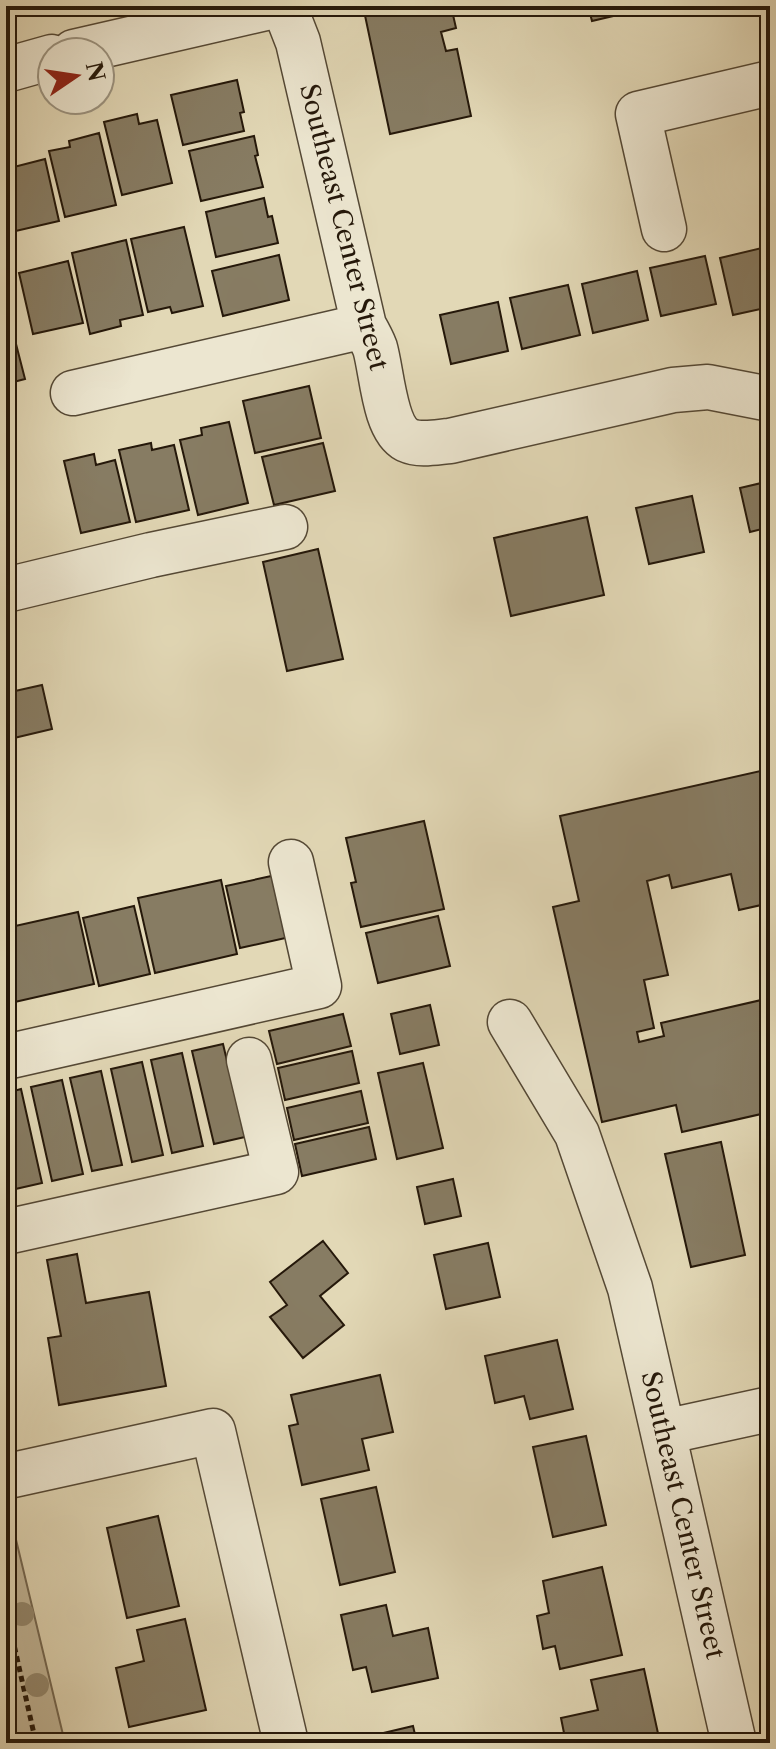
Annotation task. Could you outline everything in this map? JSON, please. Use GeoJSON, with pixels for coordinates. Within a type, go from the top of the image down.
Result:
{"type":"FeatureCollection","features":[{"type":"Feature","properties":{"kind":"street"},"geometry":{"type":"LineString","coordinates":[[116,42],[274,6]]}},
{"type":"Feature","properties":{"kind":"street","name":"Southeast Center Street"},"geometry":{"type":"LineString","coordinates":[[284,6],[298,42],[364,326],[374,345],[391,418],[398,434],[411,442],[450,441],[673,390],[708,387],[770,399]]}},
{"type":"Feature","properties":{"kind":"street"},"geometry":{"type":"LineString","coordinates":[[6,70],[36,62]]}},
{"type":"Feature","properties":{"kind":"street"},"geometry":{"type":"LineString","coordinates":[[664,229],[638,114],[770,83]]}},
{"type":"Feature","properties":{"kind":"street"},"geometry":{"type":"LineString","coordinates":[[73,393],[364,326]]}},
{"type":"Feature","properties":{"kind":"street"},"geometry":{"type":"LineString","coordinates":[[6,590],[285,527]]}},
{"type":"Feature","properties":{"kind":"street"},"geometry":{"type":"LineString","coordinates":[[6,1057],[319,986],[291,862]]}},
{"type":"Feature","properties":{"kind":"street","name":"Southeast Center Street"},"geometry":{"type":"LineString","coordinates":[[510,1022],[577,1134],[630,1288],[734,1743]]}},
{"type":"Feature","properties":{"kind":"street"},"geometry":{"type":"LineString","coordinates":[[6,1232],[276,1172],[249,1060]]}},
{"type":"Feature","properties":{"kind":"street"},"geometry":{"type":"LineString","coordinates":[[664,1432],[770,1409]]}},
{"type":"Feature","properties":{"kind":"street"},"geometry":{"type":"LineString","coordinates":[[13,1475],[213,1431],[286,1743]]}},
{"type":"Feature","properties":{"kind":"path"},"geometry":{"type":"LineString","coordinates":[[6,1618],[36,1743]]}},
{"type":"Feature","properties":{"kind":"shaded area"},"geometry":{"type":"Polygon","coordinates":[[[12,1523],[65,1743],[6,1743],[6,1524],[12,1523]]]}},
{"type":"Feature","properties":{"kind":"building"},"geometry":{"type":"Polygon","coordinates":[[[363,6],[451,6],[456,28],[441,32],[446,51],[457,49],[471,116],[390,134],[363,6]]]}},
{"type":"Feature","properties":{"kind":"building"},"geometry":{"type":"Polygon","coordinates":[[[588,6],[656,6],[592,21],[588,6]]]}},
{"type":"Feature","properties":{"kind":"building"},"geometry":{"type":"Polygon","coordinates":[[[679,6],[712,6],[680,13],[679,6]]]}},
{"type":"Feature","properties":{"kind":"building"},"geometry":{"type":"Polygon","coordinates":[[[237,80],[244,112],[240,113],[244,131],[183,145],[171,95],[237,80]]]}},
{"type":"Feature","properties":{"kind":"building"},"geometry":{"type":"Polygon","coordinates":[[[137,114],[139,124],[157,120],[172,183],[122,195],[104,122],[137,114]]]}},
{"type":"Feature","properties":{"kind":"building"},"geometry":{"type":"Polygon","coordinates":[[[99,133],[116,205],[65,217],[49,151],[70,147],[69,141],[99,133]]]}},
{"type":"Feature","properties":{"kind":"building"},"geometry":{"type":"Polygon","coordinates":[[[254,136],[258,155],[255,156],[263,187],[201,201],[189,151],[254,136]]]}},
{"type":"Feature","properties":{"kind":"building"},"geometry":{"type":"Polygon","coordinates":[[[45,159],[59,221],[7,233],[6,169],[45,159]]]}},
{"type":"Feature","properties":{"kind":"building"},"geometry":{"type":"Polygon","coordinates":[[[264,198],[278,243],[216,257],[206,212],[264,198]]]}},
{"type":"Feature","properties":{"kind":"building"},"geometry":{"type":"Polygon","coordinates":[[[184,227],[203,306],[172,313],[170,307],[148,312],[131,239],[184,227]]]}},
{"type":"Feature","properties":{"kind":"building"},"geometry":{"type":"Polygon","coordinates":[[[126,240],[143,315],[120,320],[121,326],[90,334],[72,253],[126,240]]]}},
{"type":"Feature","properties":{"kind":"building"},"geometry":{"type":"Polygon","coordinates":[[[770,246],[770,307],[733,315],[720,258],[770,246]]]}},
{"type":"Feature","properties":{"kind":"building"},"geometry":{"type":"Polygon","coordinates":[[[279,255],[289,300],[223,316],[212,271],[279,255]]]}},
{"type":"Feature","properties":{"kind":"building"},"geometry":{"type":"Polygon","coordinates":[[[705,256],[716,304],[661,316],[650,268],[705,256]]]}},
{"type":"Feature","properties":{"kind":"building"},"geometry":{"type":"Polygon","coordinates":[[[68,261],[83,323],[33,334],[19,273],[68,261]]]}},
{"type":"Feature","properties":{"kind":"building"},"geometry":{"type":"Polygon","coordinates":[[[637,271],[648,320],[593,333],[582,284],[637,271]]]}},
{"type":"Feature","properties":{"kind":"building"},"geometry":{"type":"Polygon","coordinates":[[[568,285],[580,335],[522,349],[510,298],[568,285]]]}},
{"type":"Feature","properties":{"kind":"building"},"geometry":{"type":"Polygon","coordinates":[[[498,302],[508,351],[451,364],[440,315],[498,302]]]}},
{"type":"Feature","properties":{"kind":"building"},"geometry":{"type":"Polygon","coordinates":[[[6,305],[25,379],[6,384],[6,305]]]}},
{"type":"Feature","properties":{"kind":"building"},"geometry":{"type":"Polygon","coordinates":[[[309,386],[321,438],[255,453],[243,401],[309,386]]]}},
{"type":"Feature","properties":{"kind":"building"},"geometry":{"type":"Polygon","coordinates":[[[229,422],[248,503],[198,515],[180,440],[202,435],[201,428],[229,422]]]}},
{"type":"Feature","properties":{"kind":"building"},"geometry":{"type":"Polygon","coordinates":[[[151,443],[152,450],[174,445],[189,510],[136,522],[119,450],[151,443]]]}},
{"type":"Feature","properties":{"kind":"building"},"geometry":{"type":"Polygon","coordinates":[[[323,443],[335,491],[274,505],[262,457],[323,443]]]}},
{"type":"Feature","properties":{"kind":"building"},"geometry":{"type":"Polygon","coordinates":[[[94,454],[96,465],[115,460],[130,522],[81,533],[64,461],[94,454]]]}},
{"type":"Feature","properties":{"kind":"building"},"geometry":{"type":"Polygon","coordinates":[[[770,481],[770,527],[750,532],[740,488],[770,481]]]}},
{"type":"Feature","properties":{"kind":"building"},"geometry":{"type":"Polygon","coordinates":[[[692,496],[704,552],[649,564],[636,508],[692,496]]]}},
{"type":"Feature","properties":{"kind":"building"},"geometry":{"type":"Polygon","coordinates":[[[587,517],[604,595],[511,616],[494,538],[587,517]]]}},
{"type":"Feature","properties":{"kind":"building"},"geometry":{"type":"Polygon","coordinates":[[[318,549],[343,659],[287,671],[263,562],[318,549]]]}},
{"type":"Feature","properties":{"kind":"building"},"geometry":{"type":"Polygon","coordinates":[[[42,685],[52,729],[14,738],[6,693],[42,685]]]}},
{"type":"Feature","properties":{"kind":"building"},"geometry":{"type":"Polygon","coordinates":[[[770,769],[770,903],[739,910],[731,874],[672,888],[669,875],[647,881],[668,975],[644,980],[654,1028],[637,1032],[639,1042],[664,1036],[661,1023],[770,998],[770,1112],[682,1132],[676,1105],[602,1122],[553,907],[579,901],[560,816],[770,769]]]}},
{"type":"Feature","properties":{"kind":"building"},"geometry":{"type":"Polygon","coordinates":[[[424,821],[444,909],[361,927],[351,883],[356,882],[346,838],[424,821]]]}},
{"type":"Feature","properties":{"kind":"building"},"geometry":{"type":"Polygon","coordinates":[[[276,875],[290,937],[240,948],[226,886],[276,875]]]}},
{"type":"Feature","properties":{"kind":"building"},"geometry":{"type":"Polygon","coordinates":[[[221,880],[237,954],[155,973],[138,898],[221,880]]]}},
{"type":"Feature","properties":{"kind":"building"},"geometry":{"type":"Polygon","coordinates":[[[134,906],[150,974],[99,986],[83,918],[134,906]]]}},
{"type":"Feature","properties":{"kind":"building"},"geometry":{"type":"Polygon","coordinates":[[[78,912],[94,984],[6,1004],[6,928],[78,912]]]}},
{"type":"Feature","properties":{"kind":"building"},"geometry":{"type":"Polygon","coordinates":[[[438,916],[450,966],[378,983],[366,933],[438,916]]]}},
{"type":"Feature","properties":{"kind":"building"},"geometry":{"type":"Polygon","coordinates":[[[430,1005],[439,1045],[400,1054],[391,1014],[430,1005]]]}},
{"type":"Feature","properties":{"kind":"building"},"geometry":{"type":"Polygon","coordinates":[[[343,1014],[351,1046],[277,1064],[269,1031],[343,1014]]]}},
{"type":"Feature","properties":{"kind":"building"},"geometry":{"type":"Polygon","coordinates":[[[223,1044],[245,1137],[214,1144],[192,1051],[223,1044]]]}},
{"type":"Feature","properties":{"kind":"building"},"geometry":{"type":"Polygon","coordinates":[[[352,1051],[359,1083],[285,1100],[278,1068],[352,1051]]]}},
{"type":"Feature","properties":{"kind":"building"},"geometry":{"type":"Polygon","coordinates":[[[182,1053],[203,1146],[172,1153],[151,1060],[182,1053]]]}},
{"type":"Feature","properties":{"kind":"building"},"geometry":{"type":"Polygon","coordinates":[[[142,1062],[163,1155],[132,1162],[111,1069],[142,1062]]]}},
{"type":"Feature","properties":{"kind":"building"},"geometry":{"type":"Polygon","coordinates":[[[423,1063],[443,1148],[397,1159],[378,1073],[423,1063]]]}},
{"type":"Feature","properties":{"kind":"building"},"geometry":{"type":"Polygon","coordinates":[[[101,1071],[122,1165],[92,1171],[70,1078],[101,1071]]]}},
{"type":"Feature","properties":{"kind":"building"},"geometry":{"type":"Polygon","coordinates":[[[62,1080],[83,1174],[52,1181],[31,1087],[62,1080]]]}},
{"type":"Feature","properties":{"kind":"building"},"geometry":{"type":"Polygon","coordinates":[[[21,1089],[42,1183],[11,1190],[6,1166],[6,1093],[21,1089]]]}},
{"type":"Feature","properties":{"kind":"building"},"geometry":{"type":"Polygon","coordinates":[[[361,1091],[368,1123],[294,1140],[287,1108],[361,1091]]]}},
{"type":"Feature","properties":{"kind":"building"},"geometry":{"type":"Polygon","coordinates":[[[369,1127],[376,1159],[302,1176],[295,1144],[369,1127]]]}},
{"type":"Feature","properties":{"kind":"building"},"geometry":{"type":"Polygon","coordinates":[[[721,1142],[745,1255],[691,1267],[665,1154],[721,1142]]]}},
{"type":"Feature","properties":{"kind":"building"},"geometry":{"type":"Polygon","coordinates":[[[453,1179],[461,1216],[425,1224],[417,1187],[453,1179]]]}},
{"type":"Feature","properties":{"kind":"building"},"geometry":{"type":"Polygon","coordinates":[[[323,1241],[348,1273],[320,1296],[344,1325],[303,1358],[270,1317],[287,1305],[270,1282],[323,1241]]]}},
{"type":"Feature","properties":{"kind":"building"},"geometry":{"type":"Polygon","coordinates":[[[488,1243],[500,1297],[446,1309],[434,1255],[488,1243]]]}},
{"type":"Feature","properties":{"kind":"building"},"geometry":{"type":"Polygon","coordinates":[[[77,1254],[86,1303],[149,1292],[166,1386],[59,1405],[48,1338],[61,1336],[47,1260],[77,1254]]]}},
{"type":"Feature","properties":{"kind":"building"},"geometry":{"type":"Polygon","coordinates":[[[557,1340],[573,1409],[530,1419],[524,1396],[495,1403],[485,1356],[557,1340]]]}},
{"type":"Feature","properties":{"kind":"building"},"geometry":{"type":"Polygon","coordinates":[[[380,1375],[393,1432],[362,1439],[369,1470],[302,1485],[289,1426],[298,1424],[291,1395],[380,1375]]]}},
{"type":"Feature","properties":{"kind":"building"},"geometry":{"type":"Polygon","coordinates":[[[586,1436],[606,1525],[553,1537],[533,1447],[586,1436]]]}},
{"type":"Feature","properties":{"kind":"building"},"geometry":{"type":"Polygon","coordinates":[[[376,1487],[395,1572],[340,1585],[321,1499],[376,1487]]]}},
{"type":"Feature","properties":{"kind":"building"},"geometry":{"type":"Polygon","coordinates":[[[158,1516],[179,1606],[127,1618],[107,1528],[158,1516]]]}},
{"type":"Feature","properties":{"kind":"building"},"geometry":{"type":"Polygon","coordinates":[[[602,1567],[622,1655],[560,1669],[555,1646],[543,1649],[537,1616],[549,1613],[543,1581],[602,1567]]]}},
{"type":"Feature","properties":{"kind":"building"},"geometry":{"type":"Polygon","coordinates":[[[386,1605],[393,1636],[428,1628],[438,1678],[372,1692],[366,1667],[353,1670],[341,1615],[386,1605]]]}},
{"type":"Feature","properties":{"kind":"building"},"geometry":{"type":"Polygon","coordinates":[[[185,1619],[206,1710],[129,1727],[116,1668],[144,1661],[137,1630],[185,1619]]]}},
{"type":"Feature","properties":{"kind":"building"},"geometry":{"type":"Polygon","coordinates":[[[644,1669],[659,1738],[648,1743],[566,1743],[561,1718],[598,1710],[591,1680],[644,1669]]]}},
{"type":"Feature","properties":{"kind":"building"},"geometry":{"type":"Polygon","coordinates":[[[413,1726],[417,1743],[359,1743],[358,1739],[413,1726]]]}},
{"type":"Feature","properties":{"kind":"building"},"geometry":{"type":"Polygon","coordinates":[[[205,1738],[206,1743],[183,1743],[205,1738]]]}}]}
